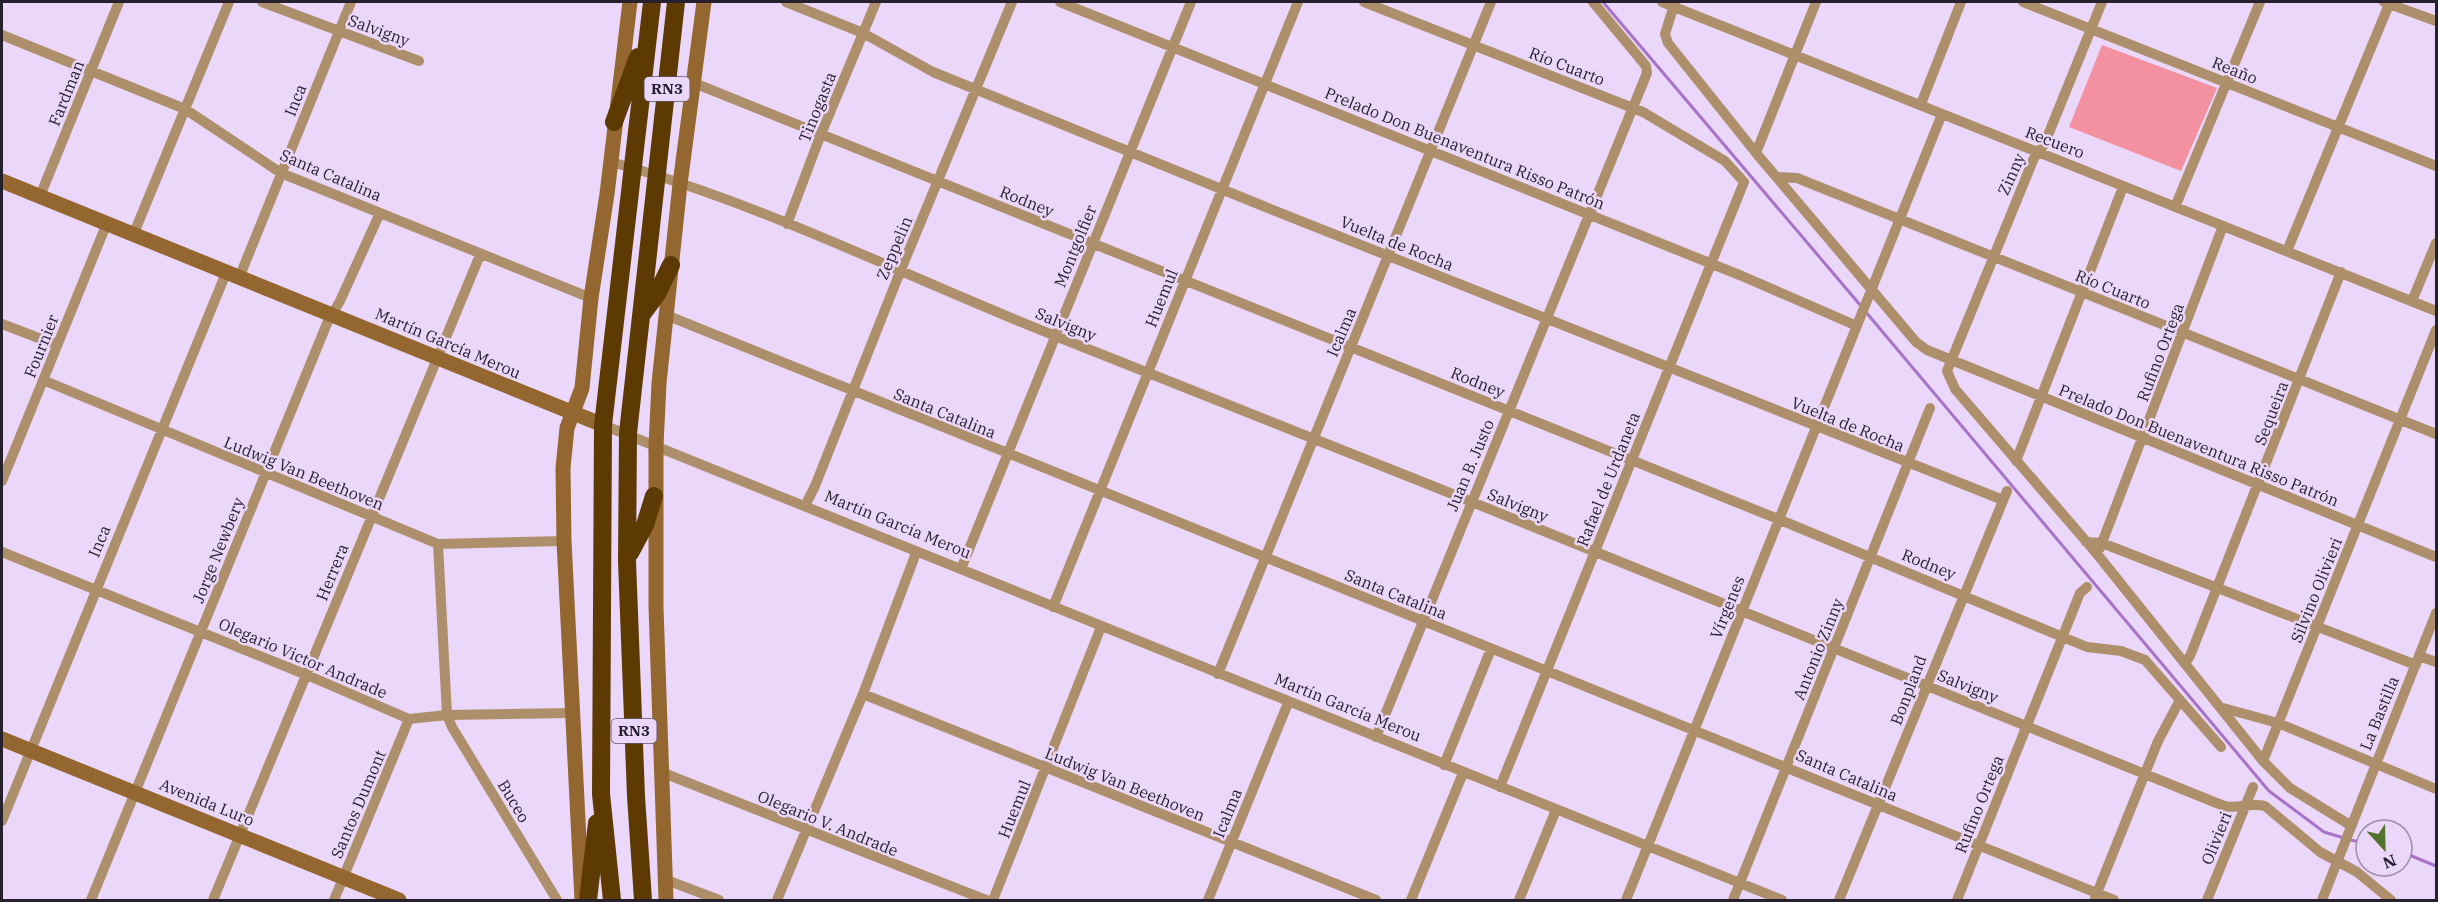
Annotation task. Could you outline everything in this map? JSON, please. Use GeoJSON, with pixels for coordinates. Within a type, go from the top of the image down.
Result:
{"type":"FeatureCollection","features":[{"type":"Feature","properties":{"kind":"highway","name":"RN3"},"geometry":{"type":"LineString","coordinates":[[612,900],[601,794],[603,425],[652,2]]}},
{"type":"Feature","properties":{"kind":"highway","name":"RN3"},"geometry":{"type":"LineString","coordinates":[[643,900],[627,561],[628,434],[676,2]]}},
{"type":"Feature","properties":{"kind":"highway"},"geometry":{"type":"LineString","coordinates":[[614,122],[649,27]]}},
{"type":"Feature","properties":{"kind":"highway"},"geometry":{"type":"LineString","coordinates":[[642,314],[657,294],[671,265]]}},
{"type":"Feature","properties":{"kind":"highway"},"geometry":{"type":"LineString","coordinates":[[627,561],[634,542],[645,525],[654,496]]}},
{"type":"Feature","properties":{"kind":"highway"},"geometry":{"type":"LineString","coordinates":[[588,900],[601,794]]}},
{"type":"Feature","properties":{"kind":"highway"},"geometry":{"type":"LineString","coordinates":[[641,874],[651,900]]}},
{"type":"Feature","properties":{"kind":"street","name":"Fardman"},"geometry":{"type":"LineString","coordinates":[[40,196],[119,2]]}},
{"type":"Feature","properties":{"kind":"street"},"geometry":{"type":"LineString","coordinates":[[134,233],[229,2]]}},
{"type":"Feature","properties":{"kind":"street","name":"Salvigny"},"geometry":{"type":"LineString","coordinates":[[262,2],[418,61]]}},
{"type":"Feature","properties":{"kind":"street","name":"Inca"},"geometry":{"type":"LineString","coordinates":[[2,821],[161,430],[281,173],[351,2]]}},
{"type":"Feature","properties":{"kind":"street"},"geometry":{"type":"LineString","coordinates":[[582,900],[564,541],[563,468],[567,428],[582,388],[591,298],[611,162],[630,2]]}},
{"type":"Feature","properties":{"kind":"street"},"geometry":{"type":"LineString","coordinates":[[666,900],[654,496],[656,446],[671,265],[705,2]]}},
{"type":"Feature","properties":{"kind":"street","name":"Vuelta de Rocha"},"geometry":{"type":"LineString","coordinates":[[786,2],[863,33],[933,72],[975,89],[1908,464],[2005,495]]}},
{"type":"Feature","properties":{"kind":"street","name":"Tinogasta"},"geometry":{"type":"LineString","coordinates":[[788,224],[821,134],[876,2]]}},
{"type":"Feature","properties":{"kind":"street","name":"Zeppelin"},"geometry":{"type":"LineString","coordinates":[[805,506],[1012,2]]}},
{"type":"Feature","properties":{"kind":"street","name":"Prelado Don Buenaventura Risso Patrón"},"geometry":{"type":"LineString","coordinates":[[1060,2],[1711,263],[1857,326]]}},
{"type":"Feature","properties":{"kind":"street","name":"Montgolfier"},"geometry":{"type":"LineString","coordinates":[[961,569],[1191,2]]}},
{"type":"Feature","properties":{"kind":"street","name":"Huemul"},"geometry":{"type":"LineString","coordinates":[[1053,607],[1298,2]]}},
{"type":"Feature","properties":{"kind":"street","name":"Río Cuarto"},"geometry":{"type":"LineString","coordinates":[[1364,2],[1632,107],[1725,161],[1744,182]]}},
{"type":"Feature","properties":{"kind":"street","name":"Icalma"},"geometry":{"type":"LineString","coordinates":[[1218,674],[1491,2]]}},
{"type":"Feature","properties":{"kind":"street","name":"Juan B. Justo"},"geometry":{"type":"LineString","coordinates":[[1376,737],[1647,73],[1646,66],[1593,2]]}},
{"type":"Feature","properties":{"kind":"street","name":"Recuero"},"geometry":{"type":"LineString","coordinates":[[1662,2],[1674,4],[1942,114],[2436,311]]}},
{"type":"Feature","properties":{"kind":"street"},"geometry":{"type":"LineString","coordinates":[[1756,153],[1816,2]]}},
{"type":"Feature","properties":{"kind":"street"},"geometry":{"type":"LineString","coordinates":[[1921,104],[1961,2]]}},
{"type":"Feature","properties":{"kind":"street","name":"Reaño"},"geometry":{"type":"LineString","coordinates":[[2023,2],[2436,166]]}},
{"type":"Feature","properties":{"kind":"street","name":"Zinny"},"geometry":{"type":"LineString","coordinates":[[1950,360],[1993,256],[2044,145],[2102,2]]}},
{"type":"Feature","properties":{"kind":"street"},"geometry":{"type":"LineString","coordinates":[[2175,207],[2260,2]]}},
{"type":"Feature","properties":{"kind":"street"},"geometry":{"type":"LineString","coordinates":[[2287,250],[2339,129],[2388,2],[2436,21]]}},
{"type":"Feature","properties":{"kind":"street","name":"Prelado Don Buenaventura Risso Patrón"},"geometry":{"type":"LineString","coordinates":[[1674,4],[1665,34],[1668,43],[1756,153],[1916,342],[1950,360],[2041,398],[2436,557]]}},
{"type":"Feature","properties":{"kind":"street","name":"Santa Catalina"},"geometry":{"type":"LineString","coordinates":[[2,35],[185,109],[281,173],[591,298]]}},
{"type":"Feature","properties":{"kind":"street","name":"Rodney"},"geometry":{"type":"LineString","coordinates":[[694,83],[1351,346],[2087,647],[2121,651],[2145,660],[2220,747]]}},
{"type":"Feature","properties":{"kind":"street"},"geometry":{"type":"LineString","coordinates":[[1873,290],[1942,114]]}},
{"type":"Feature","properties":{"kind":"street","name":"Salvigny"},"geometry":{"type":"LineString","coordinates":[[611,162],[658,176],[788,224],[1055,336],[1148,371],[2224,807],[2244,807],[2257,804],[2265,806],[2320,852],[2357,872],[2391,900]]}},
{"type":"Feature","properties":{"kind":"street","name":"Río Cuarto"},"geometry":{"type":"LineString","coordinates":[[1777,177],[1797,178],[2436,434]]}},
{"type":"Feature","properties":{"kind":"street","name":"Martín García Merou"},"geometry":{"type":"LineString","coordinates":[[2,181],[134,233],[232,275],[333,313],[436,358],[628,434],[916,553],[961,569],[1288,704],[1782,900]]}},
{"type":"Feature","properties":{"kind":"street","name":"Rafael de Urdaneta"},"geometry":{"type":"LineString","coordinates":[[1500,787],[1744,182]]}},
{"type":"Feature","properties":{"kind":"street"},"geometry":{"type":"LineString","coordinates":[[2016,461],[2083,294],[2123,186]]}},
{"type":"Feature","properties":{"kind":"street","name":"Jorge Newbery"},"geometry":{"type":"LineString","coordinates":[[91,900],[265,473],[333,313],[380,213]]}},
{"type":"Feature","properties":{"kind":"street","name":"Fournier"},"geometry":{"type":"LineString","coordinates":[[2,481],[6,459],[43,380],[107,223]]}},
{"type":"Feature","properties":{"kind":"street","name":"Rufino Ortega"},"geometry":{"type":"LineString","coordinates":[[2097,554],[2223,226]]}},
{"type":"Feature","properties":{"kind":"street"},"geometry":{"type":"LineString","coordinates":[[2412,302],[2436,243]]}},
{"type":"Feature","properties":{"kind":"street","name":"Herrera"},"geometry":{"type":"LineString","coordinates":[[213,900],[480,255]]}},
{"type":"Feature","properties":{"kind":"street","name":"Sequeira"},"geometry":{"type":"LineString","coordinates":[[2185,663],[2190,656],[2300,381],[2341,272]]}},
{"type":"Feature","properties":{"kind":"street","name":"Vírgenes"},"geometry":{"type":"LineString","coordinates":[[1626,900],[1815,427],[1873,290]]}},
{"type":"Feature","properties":{"kind":"street","name":"Santa Catalina"},"geometry":{"type":"LineString","coordinates":[[666,315],[1545,671],[1787,766],[1978,845],[2095,897],[2114,900]]}},
{"type":"Feature","properties":{"kind":"street"},"geometry":{"type":"LineString","coordinates":[[2,324],[57,345]]}},
{"type":"Feature","properties":{"kind":"street","name":"Silvino Olivieri"},"geometry":{"type":"LineString","coordinates":[[2263,761],[2402,421],[2436,330]]}},
{"type":"Feature","properties":{"kind":"street"},"geometry":{"type":"LineString","coordinates":[[1950,360],[1947,371],[1950,383],[2097,554],[2223,708],[2263,761],[2290,788],[2350,825]]}},
{"type":"Feature","properties":{"kind":"street","name":"Ludwig Van Beethoven"},"geometry":{"type":"LineString","coordinates":[[43,380],[370,517],[438,543],[564,541]]}},
{"type":"Feature","properties":{"kind":"street","name":"Antonio Zinny"},"geometry":{"type":"LineString","coordinates":[[1733,900],[1930,408]]}},
{"type":"Feature","properties":{"kind":"street","name":"Bonpland"},"geometry":{"type":"LineString","coordinates":[[1839,900],[2005,495]]}},
{"type":"Feature","properties":{"kind":"street"},"geometry":{"type":"LineString","coordinates":[[2086,542],[2102,543],[2317,628],[2417,661],[2436,662]]}},
{"type":"Feature","properties":{"kind":"street"},"geometry":{"type":"LineString","coordinates":[[438,543],[447,715]]}},
{"type":"Feature","properties":{"kind":"street","name":"Olegario Victor Andrade"},"geometry":{"type":"LineString","coordinates":[[2,552],[410,719],[447,715],[572,713]]}},
{"type":"Feature","properties":{"kind":"street"},"geometry":{"type":"LineString","coordinates":[[777,900],[863,694],[916,553]]}},
{"type":"Feature","properties":{"kind":"street","name":"Rufino Ortega"},"geometry":{"type":"LineString","coordinates":[[1957,900],[2080,593],[2087,587]]}},
{"type":"Feature","properties":{"kind":"street","name":"La Bastilla"},"geometry":{"type":"LineString","coordinates":[[2337,863],[2350,825],[2436,613]]}},
{"type":"Feature","properties":{"kind":"street","name":"Huemul"},"geometry":{"type":"LineString","coordinates":[[993,900],[1101,627]]}},
{"type":"Feature","properties":{"kind":"street"},"geometry":{"type":"LineString","coordinates":[[1444,765],[1491,649]]}},
{"type":"Feature","properties":{"kind":"street","name":"Ludwig Van Beethoven"},"geometry":{"type":"LineString","coordinates":[[863,694],[1376,900]]}},
{"type":"Feature","properties":{"kind":"street"},"geometry":{"type":"LineString","coordinates":[[2095,897],[2144,774],[2180,700]]}},
{"type":"Feature","properties":{"kind":"street","name":"Icalma"},"geometry":{"type":"LineString","coordinates":[[1208,900],[1288,704]]}},
{"type":"Feature","properties":{"kind":"street"},"geometry":{"type":"LineString","coordinates":[[2223,708],[2278,723],[2436,789]]}},
{"type":"Feature","properties":{"kind":"street","name":"Buceo"},"geometry":{"type":"LineString","coordinates":[[447,715],[556,900]]}},
{"type":"Feature","properties":{"kind":"street","name":"Santos Dumont"},"geometry":{"type":"LineString","coordinates":[[334,900],[410,719]]}},
{"type":"Feature","properties":{"kind":"street","name":"Avenida Luro"},"geometry":{"type":"LineString","coordinates":[[2,739],[399,900]]}},
{"type":"Feature","properties":{"kind":"street","name":"Olegario V. Andrade"},"geometry":{"type":"LineString","coordinates":[[661,772],[986,900]]}},
{"type":"Feature","properties":{"kind":"street"},"geometry":{"type":"LineString","coordinates":[[1411,900],[1463,773]]}},
{"type":"Feature","properties":{"kind":"street","name":"Olivieri"},"geometry":{"type":"LineString","coordinates":[[2207,900],[2253,787]]}},
{"type":"Feature","properties":{"kind":"street"},"geometry":{"type":"LineString","coordinates":[[1519,900],[1556,810]]}},
{"type":"Feature","properties":{"kind":"street"},"geometry":{"type":"LineString","coordinates":[[2322,900],[2337,863]]}},
{"type":"Feature","properties":{"kind":"street"},"geometry":{"type":"LineString","coordinates":[[664,879],[719,900]]}},
{"type":"Feature","properties":{"kind":"shaded area"},"geometry":{"type":"Polygon","coordinates":[[[2102,45],[2217,88],[2181,171],[2069,127],[2102,45]]]}},
{"type":"Feature","properties":{"kind":"waterway"},"geometry":{"type":"LineString","coordinates":[[1603,2],[1861,306]]}},
{"type":"Feature","properties":{"kind":"waterway"},"geometry":{"type":"LineString","coordinates":[[1865,311],[2269,791],[2324,832],[2344,838]]}},
{"type":"Feature","properties":{"kind":"waterway"},"geometry":{"type":"LineString","coordinates":[[2350,840],[2354,841]]}},
{"type":"Feature","properties":{"kind":"waterway"},"geometry":{"type":"LineString","coordinates":[[2414,857],[2436,866]]}}]}
